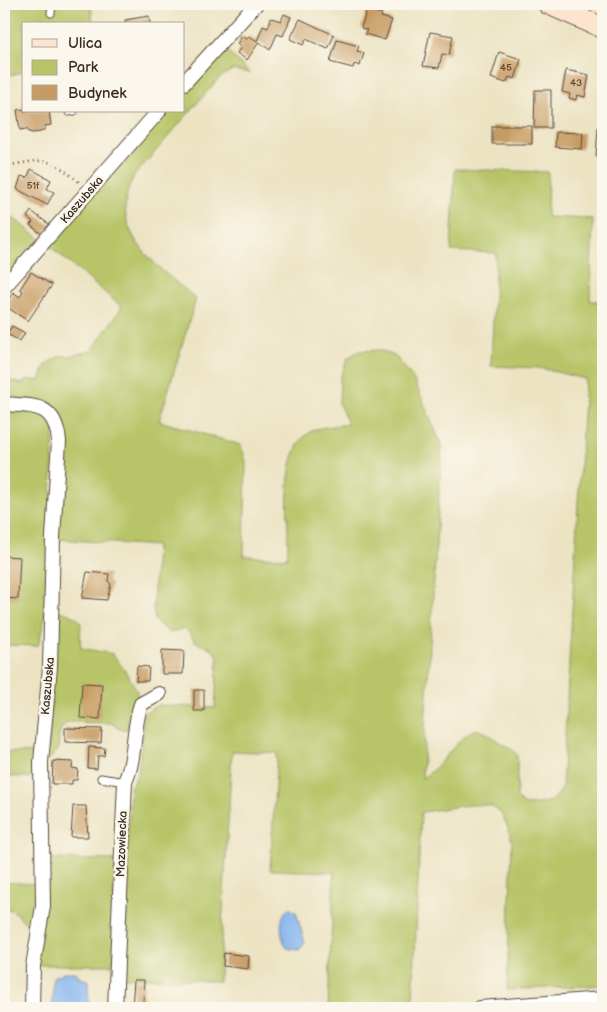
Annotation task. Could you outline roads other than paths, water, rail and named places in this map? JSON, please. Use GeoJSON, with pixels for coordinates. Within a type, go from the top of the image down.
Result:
{"type":"FeatureCollection","features":[{"type":"Feature","properties":{"kind":"street"},"geometry":{"type":"LineString","coordinates":[[185,82],[256,4]]}},
{"type":"Feature","properties":{"kind":"street"},"geometry":{"type":"LineString","coordinates":[[548,4],[603,28]]}},
{"type":"Feature","properties":{"kind":"street","name":"Kaszubska"},"geometry":{"type":"LineString","coordinates":[[4,287],[158,112]]}},
{"type":"Feature","properties":{"kind":"street","name":"Kaszubska"},"geometry":{"type":"LineString","coordinates":[[4,404],[48,411],[57,427],[59,441],[52,537],[50,667],[41,762],[43,906],[33,966],[32,1008]]}},
{"type":"Feature","properties":{"kind":"street","name":"Mazowiecka"},"geometry":{"type":"LineString","coordinates":[[115,1008],[125,782],[130,770],[135,720],[141,704],[159,694]]}},
{"type":"Feature","properties":{"kind":"street"},"geometry":{"type":"LineString","coordinates":[[480,1008],[603,999]]}},
{"type":"Feature","properties":{"kind":"lane"},"geometry":{"type":"LineString","coordinates":[[51,12],[52,4]]}},
{"type":"Feature","properties":{"kind":"lane"},"geometry":{"type":"LineString","coordinates":[[101,778],[125,782]]}},
{"type":"Feature","properties":{"kind":"water"},"geometry":{"type":"Polygon","coordinates":[[[289,908],[296,912],[305,943],[299,950],[287,948],[283,939],[281,927],[283,916],[289,908]]]}},
{"type":"Feature","properties":{"kind":"water"},"geometry":{"type":"Polygon","coordinates":[[[64,972],[76,972],[80,978],[88,980],[89,1008],[52,1008],[53,977],[64,972]]]}}]}
